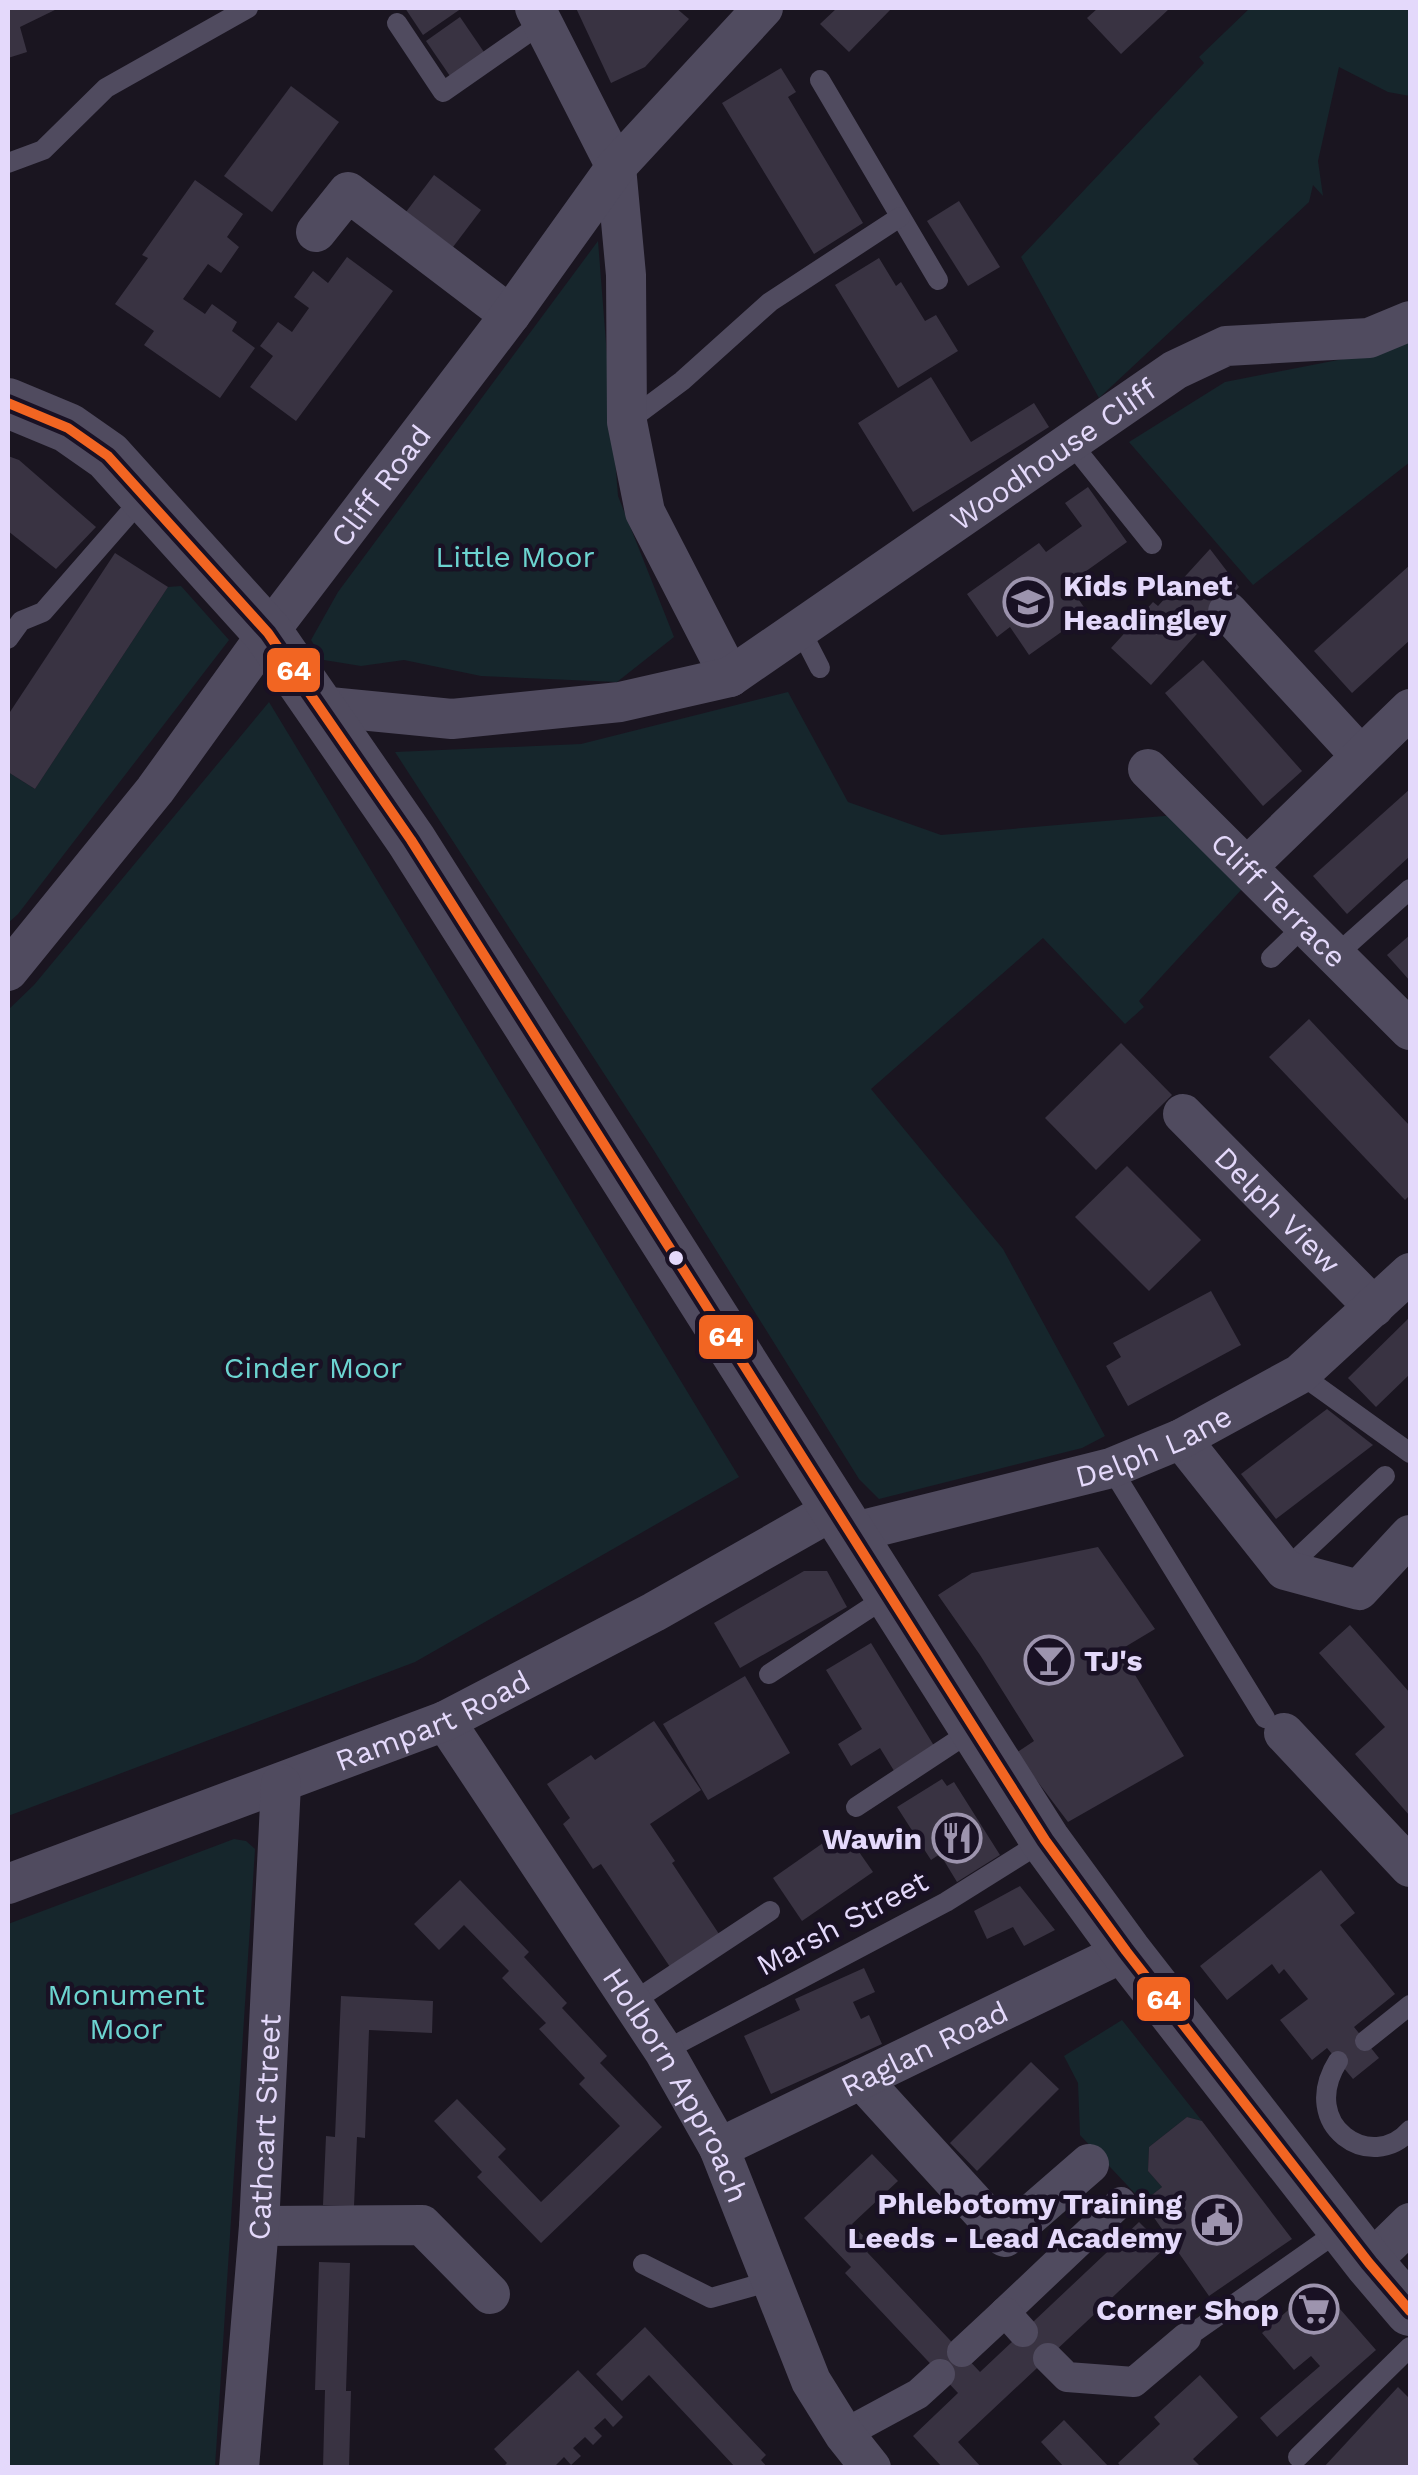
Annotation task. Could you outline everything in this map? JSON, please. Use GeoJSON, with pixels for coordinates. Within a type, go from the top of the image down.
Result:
{"type":"FeatureCollection","features":[{"type":"Feature","properties":{"kind":"street","name":"Cliff Road"},"geometry":{"type":"LineString","coordinates":[[8,970],[155,790],[616,167],[763,8]]}},
{"type":"Feature","properties":{"kind":"street"},"geometry":{"type":"LineString","coordinates":[[539,16],[616,167],[626,274],[627,422],[645,512],[730,677]]}},
{"type":"Feature","properties":{"kind":"street"},"geometry":{"type":"LineString","coordinates":[[316,232],[348,192],[510,315]]}},
{"type":"Feature","properties":{"kind":"street","name":"Woodhouse Cliff"},"geometry":{"type":"LineString","coordinates":[[319,706],[452,719],[620,702],[730,677],[1176,370],[1226,346],[1369,338],[1410,322]]}},
{"type":"Feature","properties":{"kind":"street"},"geometry":{"type":"LineString","coordinates":[[13,406],[68,428],[108,456],[268,633],[418,852],[1045,1840],[1126,1951],[1410,2311]]}},
{"type":"Feature","properties":{"kind":"street"},"geometry":{"type":"LineString","coordinates":[[1228,612],[1360,755]]}},
{"type":"Feature","properties":{"kind":"street"},"geometry":{"type":"LineString","coordinates":[[1247,867],[1410,709]]}},
{"type":"Feature","properties":{"kind":"street","name":"Cliff Terrace"},"geometry":{"type":"LineString","coordinates":[[1148,768],[1410,1030]]}},
{"type":"Feature","properties":{"kind":"street","name":"Delph View"},"geometry":{"type":"LineString","coordinates":[[1183,1114],[1374,1307]]}},
{"type":"Feature","properties":{"kind":"street","name":"Delph Lane"},"geometry":{"type":"LineString","coordinates":[[843,1521],[1111,1468],[1181,1439],[1300,1374],[1410,1272]]}},
{"type":"Feature","properties":{"kind":"street"},"geometry":{"type":"LineString","coordinates":[[1181,1439],[1285,1570],[1359,1590],[1410,1534]]}},
{"type":"Feature","properties":{"kind":"street","name":"Rampart Road"},"geometry":{"type":"LineString","coordinates":[[8,1884],[445,1721],[654,1612],[843,1521]]}},
{"type":"Feature","properties":{"kind":"street","name":"Holborn Approach"},"geometry":{"type":"LineString","coordinates":[[445,1721],[664,2051],[720,2148],[811,2380],[844,2434],[871,2468]]}},
{"type":"Feature","properties":{"kind":"street"},"geometry":{"type":"LineString","coordinates":[[1275,1726],[1408,1860]]}},
{"type":"Feature","properties":{"kind":"street","name":"Cathcart Street"},"geometry":{"type":"LineString","coordinates":[[240,2468],[259,2226],[281,1784]]}},
{"type":"Feature","properties":{"kind":"street","name":"Raglan Road"},"geometry":{"type":"LineString","coordinates":[[720,2148],[1126,1951]]}},
{"type":"Feature","properties":{"kind":"street"},"geometry":{"type":"LineString","coordinates":[[861,2080],[1005,2237],[1089,2164]]}},
{"type":"Feature","properties":{"kind":"street"},"geometry":{"type":"LineString","coordinates":[[962,2352],[1014,2322],[1121,2202]]}},
{"type":"Feature","properties":{"kind":"street"},"geometry":{"type":"LineString","coordinates":[[1356,2246],[1410,2224]]}},
{"type":"Feature","properties":{"kind":"street"},"geometry":{"type":"LineString","coordinates":[[259,2226],[422,2225],[490,2294]]}},
{"type":"Feature","properties":{"kind":"street"},"geometry":{"type":"LineString","coordinates":[[1048,2358],[1068,2377],[1134,2382],[1186,2338]]}},
{"type":"Feature","properties":{"kind":"street"},"geometry":{"type":"LineString","coordinates":[[844,2434],[918,2394],[940,2374]]}},
{"type":"Feature","properties":{"kind":"lane"},"geometry":{"type":"LineString","coordinates":[[8,163],[42,150],[106,88],[248,8]]}},
{"type":"Feature","properties":{"kind":"lane"},"geometry":{"type":"LineString","coordinates":[[397,23],[442,92],[539,16]]}},
{"type":"Feature","properties":{"kind":"lane"},"geometry":{"type":"LineString","coordinates":[[820,80],[938,280]]}},
{"type":"Feature","properties":{"kind":"lane"},"geometry":{"type":"LineString","coordinates":[[627,422],[682,381],[770,302],[900,217]]}},
{"type":"Feature","properties":{"kind":"lane"},"geometry":{"type":"LineString","coordinates":[[1071,443],[1152,544]]}},
{"type":"Feature","properties":{"kind":"lane"},"geometry":{"type":"LineString","coordinates":[[8,639],[21,621],[44,612],[146,494]]}},
{"type":"Feature","properties":{"kind":"lane"},"geometry":{"type":"LineString","coordinates":[[800,629],[820,668]]}},
{"type":"Feature","properties":{"kind":"lane"},"geometry":{"type":"LineString","coordinates":[[1336,956],[1410,888]]}},
{"type":"Feature","properties":{"kind":"lane"},"geometry":{"type":"LineString","coordinates":[[1271,958],[1305,924]]}},
{"type":"Feature","properties":{"kind":"lane"},"geometry":{"type":"LineString","coordinates":[[1300,1374],[1410,1454]]}},
{"type":"Feature","properties":{"kind":"lane"},"geometry":{"type":"LineString","coordinates":[[1111,1468],[1275,1726]]}},
{"type":"Feature","properties":{"kind":"lane"},"geometry":{"type":"LineString","coordinates":[[1285,1570],[1386,1476]]}},
{"type":"Feature","properties":{"kind":"lane"},"geometry":{"type":"LineString","coordinates":[[769,1674],[889,1595]]}},
{"type":"Feature","properties":{"kind":"lane"},"geometry":{"type":"LineString","coordinates":[[856,1807],[972,1730]]}},
{"type":"Feature","properties":{"kind":"lane","name":"Marsh Street"},"geometry":{"type":"LineString","coordinates":[[664,2051],[946,1902],[1045,1840]]}},
{"type":"Feature","properties":{"kind":"lane"},"geometry":{"type":"LineString","coordinates":[[631,2003],[770,1911]]}},
{"type":"Feature","properties":{"kind":"lane"},"geometry":{"type":"LineString","coordinates":[[1365,2041],[1410,2005]]}},
{"type":"Feature","properties":{"kind":"lane"},"geometry":{"type":"LineString","coordinates":[[1338,2061],[1328,2078],[1324,2097],[1328,2116],[1338,2132],[1371,2147],[1389,2145],[1410,2130]]}},
{"type":"Feature","properties":{"kind":"lane"},"geometry":{"type":"LineString","coordinates":[[1186,2338],[1356,2246]]}},
{"type":"Feature","properties":{"kind":"lane"},"geometry":{"type":"LineString","coordinates":[[643,2264],[711,2298],[772,2281]]}},
{"type":"Feature","properties":{"kind":"lane"},"geometry":{"type":"LineString","coordinates":[[1298,2457],[1410,2347]]}},
{"type":"Feature","properties":{"kind":"green space"},"geometry":{"type":"Polygon","coordinates":[[[1250,8],[1408,8],[1410,96],[1388,92],[1339,67],[1318,161],[1323,196],[1313,185],[1309,202],[1099,398],[1021,257],[1204,63],[1199,57],[1250,8]]]}},
{"type":"Feature","properties":{"kind":"green space","name":"Little Moor"},"geometry":{"type":"Polygon","coordinates":[[[598,241],[618,496],[674,637],[617,682],[481,676],[404,660],[361,666],[324,660],[311,640],[338,592],[598,241]]]}},
{"type":"Feature","properties":{"kind":"green space"},"geometry":{"type":"Polygon","coordinates":[[[1410,337],[1410,462],[1253,585],[1129,442],[1225,382],[1379,352],[1410,337]]]}},
{"type":"Feature","properties":{"kind":"green space"},"geometry":{"type":"Polygon","coordinates":[[[181,586],[229,640],[8,923],[8,772],[35,789],[168,587],[181,586]]]}},
{"type":"Feature","properties":{"kind":"green space"},"geometry":{"type":"Polygon","coordinates":[[[788,692],[848,802],[941,835],[1176,815],[1242,889],[1139,1001],[1144,1007],[1125,1024],[1043,938],[871,1089],[1003,1249],[1105,1436],[1082,1448],[879,1499],[859,1479],[653,1149],[395,752],[581,744],[788,692]]]}},
{"type":"Feature","properties":{"kind":"green space","name":"Cinder Moor"},"geometry":{"type":"Polygon","coordinates":[[[269,702],[739,1477],[415,1662],[8,1816],[8,1010],[34,985],[269,702]]]}},
{"type":"Feature","properties":{"kind":"green space","name":"Monument Moor"},"geometry":{"type":"Polygon","coordinates":[[[234,1839],[246,1841],[255,1849],[215,2467],[8,2467],[8,1924],[234,1839]]]}},
{"type":"Feature","properties":{"kind":"green space"},"geometry":{"type":"Polygon","coordinates":[[[1122,2020],[1202,2121],[1187,2117],[1149,2147],[1148,2171],[1162,2187],[1143,2202],[1080,2135],[1078,2083],[1064,2056],[1122,2020]]]}},
{"type":"Feature","properties":{"kind":"building"},"geometry":{"type":"Polygon","coordinates":[[[8,8],[59,8],[20,27],[27,52],[8,58],[8,8]]]}},
{"type":"Feature","properties":{"kind":"building"},"geometry":{"type":"Polygon","coordinates":[[[405,8],[462,8],[423,35],[405,8]]]}},
{"type":"Feature","properties":{"kind":"building"},"geometry":{"type":"Polygon","coordinates":[[[576,8],[676,8],[689,19],[645,67],[611,83],[576,8]]]}},
{"type":"Feature","properties":{"kind":"building"},"geometry":{"type":"Polygon","coordinates":[[[837,8],[892,8],[849,52],[820,24],[837,8]]]}},
{"type":"Feature","properties":{"kind":"building"},"geometry":{"type":"Polygon","coordinates":[[[1098,8],[1170,8],[1121,54],[1087,18],[1098,8]]]}},
{"type":"Feature","properties":{"kind":"building"},"geometry":{"type":"Polygon","coordinates":[[[460,17],[486,55],[452,79],[426,41],[460,17]]]}},
{"type":"Feature","properties":{"kind":"building"},"geometry":{"type":"Polygon","coordinates":[[[781,68],[796,92],[788,97],[863,223],[814,254],[722,103],[781,68]]]}},
{"type":"Feature","properties":{"kind":"building"},"geometry":{"type":"Polygon","coordinates":[[[291,86],[339,122],[272,212],[224,176],[291,86]]]}},
{"type":"Feature","properties":{"kind":"building"},"geometry":{"type":"Polygon","coordinates":[[[434,175],[481,210],[453,247],[406,212],[434,175]]]}},
{"type":"Feature","properties":{"kind":"building"},"geometry":{"type":"Polygon","coordinates":[[[195,180],[243,214],[227,237],[239,247],[221,273],[208,264],[183,299],[205,314],[212,304],[237,322],[232,331],[255,348],[220,398],[144,345],[154,331],[115,304],[148,258],[142,255],[195,180]]]}},
{"type":"Feature","properties":{"kind":"building"},"geometry":{"type":"Polygon","coordinates":[[[959,201],[1000,267],[968,286],[927,221],[959,201]]]}},
{"type":"Feature","properties":{"kind":"building"},"geometry":{"type":"Polygon","coordinates":[[[347,257],[393,291],[296,421],[250,387],[273,356],[260,346],[278,322],[292,332],[309,308],[294,297],[313,271],[328,283],[347,257]]]}},
{"type":"Feature","properties":{"kind":"building"},"geometry":{"type":"Polygon","coordinates":[[[879,258],[896,286],[901,282],[925,321],[936,315],[958,351],[898,388],[835,285],[879,258]]]}},
{"type":"Feature","properties":{"kind":"building"},"geometry":{"type":"Polygon","coordinates":[[[931,377],[971,442],[1034,403],[1049,427],[913,512],[858,423],[931,377]]]}},
{"type":"Feature","properties":{"kind":"building"},"geometry":{"type":"Polygon","coordinates":[[[8,456],[19,460],[96,527],[56,569],[8,531],[8,456]]]}},
{"type":"Feature","properties":{"kind":"building"},"geometry":{"type":"Polygon","coordinates":[[[1088,487],[1127,542],[1068,584],[1088,613],[1029,655],[1010,627],[997,637],[967,594],[1039,543],[1046,552],[1082,526],[1065,503],[1088,487]]]}},
{"type":"Feature","properties":{"kind":"building"},"geometry":{"type":"Polygon","coordinates":[[[1210,549],[1239,587],[1151,685],[1111,648],[1153,602],[1158,606],[1210,549]]]}},
{"type":"Feature","properties":{"kind":"building"},"geometry":{"type":"Polygon","coordinates":[[[115,553],[168,587],[35,789],[8,772],[8,715],[115,553]]]}},
{"type":"Feature","properties":{"kind":"building"},"geometry":{"type":"Polygon","coordinates":[[[1410,565],[1410,640],[1352,693],[1314,651],[1410,565]]]}},
{"type":"Feature","properties":{"kind":"building"},"geometry":{"type":"Polygon","coordinates":[[[1203,660],[1302,771],[1263,806],[1165,693],[1203,660]]]}},
{"type":"Feature","properties":{"kind":"building"},"geometry":{"type":"Polygon","coordinates":[[[1410,789],[1410,856],[1347,914],[1313,876],[1410,789]]]}},
{"type":"Feature","properties":{"kind":"building"},"geometry":{"type":"Polygon","coordinates":[[[1410,935],[1410,981],[1387,955],[1410,935]]]}},
{"type":"Feature","properties":{"kind":"building"},"geometry":{"type":"Polygon","coordinates":[[[1309,1019],[1410,1126],[1410,1195],[1405,1200],[1269,1057],[1309,1019]]]}},
{"type":"Feature","properties":{"kind":"building"},"geometry":{"type":"Polygon","coordinates":[[[1121,1043],[1172,1095],[1096,1170],[1045,1118],[1121,1043]]]}},
{"type":"Feature","properties":{"kind":"building"},"geometry":{"type":"Polygon","coordinates":[[[1127,1166],[1201,1240],[1149,1291],[1075,1217],[1127,1166]]]}},
{"type":"Feature","properties":{"kind":"building"},"geometry":{"type":"Polygon","coordinates":[[[1211,1291],[1241,1345],[1128,1406],[1106,1366],[1121,1357],[1113,1343],[1211,1291]]]}},
{"type":"Feature","properties":{"kind":"building"},"geometry":{"type":"Polygon","coordinates":[[[1410,1317],[1410,1374],[1376,1407],[1348,1378],[1410,1317]]]}},
{"type":"Feature","properties":{"kind":"building"},"geometry":{"type":"Polygon","coordinates":[[[1327,1409],[1373,1445],[1276,1519],[1241,1474],[1327,1409]]]}},
{"type":"Feature","properties":{"kind":"building"},"geometry":{"type":"Polygon","coordinates":[[[1098,1547],[1155,1629],[1120,1650],[1184,1756],[1068,1822],[1016,1753],[1034,1741],[938,1595],[972,1573],[1098,1547]]]}},
{"type":"Feature","properties":{"kind":"building"},"geometry":{"type":"Polygon","coordinates":[[[804,1571],[827,1571],[847,1607],[740,1668],[714,1623],[804,1571]]]}},
{"type":"Feature","properties":{"kind":"building"},"geometry":{"type":"Polygon","coordinates":[[[1350,1625],[1410,1693],[1410,1816],[1355,1754],[1385,1727],[1319,1653],[1350,1625]]]}},
{"type":"Feature","properties":{"kind":"building"},"geometry":{"type":"Polygon","coordinates":[[[871,1643],[936,1749],[896,1774],[880,1748],[851,1766],[838,1744],[862,1729],[826,1670],[871,1643]]]}},
{"type":"Feature","properties":{"kind":"building"},"geometry":{"type":"Polygon","coordinates":[[[745,1676],[790,1753],[708,1800],[663,1724],[745,1676]]]}},
{"type":"Feature","properties":{"kind":"building"},"geometry":{"type":"Polygon","coordinates":[[[654,1721],[701,1790],[650,1824],[719,1934],[670,1967],[601,1864],[593,1869],[563,1824],[570,1818],[547,1784],[591,1755],[595,1760],[654,1721]]]}},
{"type":"Feature","properties":{"kind":"building"},"geometry":{"type":"Polygon","coordinates":[[[942,1779],[947,1786],[954,1782],[1000,1855],[957,1882],[940,1854],[931,1860],[897,1807],[942,1779]]]}},
{"type":"Feature","properties":{"kind":"building"},"geometry":{"type":"Polygon","coordinates":[[[843,1829],[873,1872],[802,1921],[773,1878],[843,1829]]]}},
{"type":"Feature","properties":{"kind":"building"},"geometry":{"type":"Polygon","coordinates":[[[1321,1870],[1355,1913],[1340,1925],[1395,1994],[1354,2027],[1379,2058],[1353,2079],[1327,2048],[1312,2060],[1280,2020],[1308,1999],[1284,1969],[1279,1974],[1272,1964],[1227,2000],[1200,1966],[1321,1870]]]}},
{"type":"Feature","properties":{"kind":"building"},"geometry":{"type":"Polygon","coordinates":[[[460,1880],[529,1952],[524,1957],[567,2003],[562,2008],[607,2056],[600,2063],[662,2127],[541,2243],[477,2177],[482,2172],[434,2121],[457,2099],[506,2149],[498,2157],[541,2202],[620,2126],[579,2084],[585,2078],[539,2029],[546,2023],[502,1978],[509,1971],[464,1925],[439,1950],[414,1924],[460,1880]]]}},
{"type":"Feature","properties":{"kind":"building"},"geometry":{"type":"Polygon","coordinates":[[[1020,1886],[1055,1930],[1024,1946],[1013,1927],[987,1939],[974,1911],[1020,1886]]]}},
{"type":"Feature","properties":{"kind":"building"},"geometry":{"type":"Polygon","coordinates":[[[864,1968],[875,1992],[853,2002],[861,2019],[869,2015],[882,2044],[771,2094],[744,2036],[800,2010],[795,1999],[864,1968]]]}},
{"type":"Feature","properties":{"kind":"building"},"geometry":{"type":"Polygon","coordinates":[[[341,1996],[433,2001],[432,2033],[369,2030],[365,2138],[357,2137],[354,2206],[323,2205],[326,2136],[335,2137],[341,1996]]]}},
{"type":"Feature","properties":{"kind":"building"},"geometry":{"type":"Polygon","coordinates":[[[1031,2062],[1059,2089],[977,2171],[950,2143],[1031,2062]]]}},
{"type":"Feature","properties":{"kind":"building","name":"Phlebotomy Training Leeds - Lead Academy"},"geometry":{"type":"Polygon","coordinates":[[[1187,2117],[1202,2121],[1292,2239],[1209,2296],[1143,2202],[1162,2187],[1148,2171],[1149,2147],[1187,2117]]]}},
{"type":"Feature","properties":{"kind":"building"},"geometry":{"type":"Polygon","coordinates":[[[872,2154],[898,2181],[852,2224],[873,2246],[867,2252],[980,2372],[1139,2222],[1165,2248],[958,2442],[982,2468],[943,2468],[913,2436],[958,2393],[845,2273],[851,2267],[804,2218],[872,2154]]]}},
{"type":"Feature","properties":{"kind":"building"},"geometry":{"type":"Polygon","coordinates":[[[319,2262],[350,2263],[346,2391],[351,2391],[349,2468],[323,2468],[325,2390],[315,2390],[319,2262]]]}},
{"type":"Feature","properties":{"kind":"building"},"geometry":{"type":"Polygon","coordinates":[[[1318,2284],[1376,2350],[1277,2437],[1260,2418],[1320,2366],[1311,2356],[1294,2370],[1262,2333],[1318,2284]]]}},
{"type":"Feature","properties":{"kind":"building"},"geometry":{"type":"Polygon","coordinates":[[[645,2327],[766,2455],[761,2460],[768,2468],[736,2468],[649,2375],[622,2401],[596,2374],[645,2327]]]}},
{"type":"Feature","properties":{"kind":"building"},"geometry":{"type":"Polygon","coordinates":[[[578,2370],[623,2417],[613,2427],[605,2418],[594,2428],[602,2436],[593,2445],[585,2437],[573,2448],[581,2456],[571,2465],[564,2457],[553,2468],[502,2468],[507,2463],[494,2449],[578,2370]]]}},
{"type":"Feature","properties":{"kind":"building"},"geometry":{"type":"Polygon","coordinates":[[[1200,2375],[1238,2417],[1193,2459],[1199,2465],[1122,2468],[1118,2463],[1160,2424],[1154,2417],[1200,2375]]]}},
{"type":"Feature","properties":{"kind":"building"},"geometry":{"type":"Polygon","coordinates":[[[1398,2387],[1410,2399],[1410,2468],[1323,2468],[1398,2387]]]}},
{"type":"Feature","properties":{"kind":"building"},"geometry":{"type":"Polygon","coordinates":[[[1064,2420],[1110,2468],[1065,2468],[1041,2442],[1064,2420]]]}},
{"type":"Feature","properties":{"kind":"transit line","name":"64"},"geometry":{"type":"LineString","coordinates":[[8,403],[68,428],[108,456],[268,633],[411,840],[1045,1840],[1126,1951],[1410,2311]]}},
{"type":"Feature","properties":{"kind":"place","name":"Kids Planet Headingley"},"geometry":{"type":"Point","coordinates":[1028,602]}},
{"type":"Feature","properties":{"kind":"place","name":"TJ's"},"geometry":{"type":"Point","coordinates":[1049,1660]}},
{"type":"Feature","properties":{"kind":"place","name":"Wawin"},"geometry":{"type":"Point","coordinates":[957,1838]}},
{"type":"Feature","properties":{"kind":"place","name":"Phlebotomy Training Leeds - Lead Academy"},"geometry":{"type":"Point","coordinates":[1217,2220]}},
{"type":"Feature","properties":{"kind":"place","name":"Corner Shop"},"geometry":{"type":"Point","coordinates":[1314,2309]}}]}
